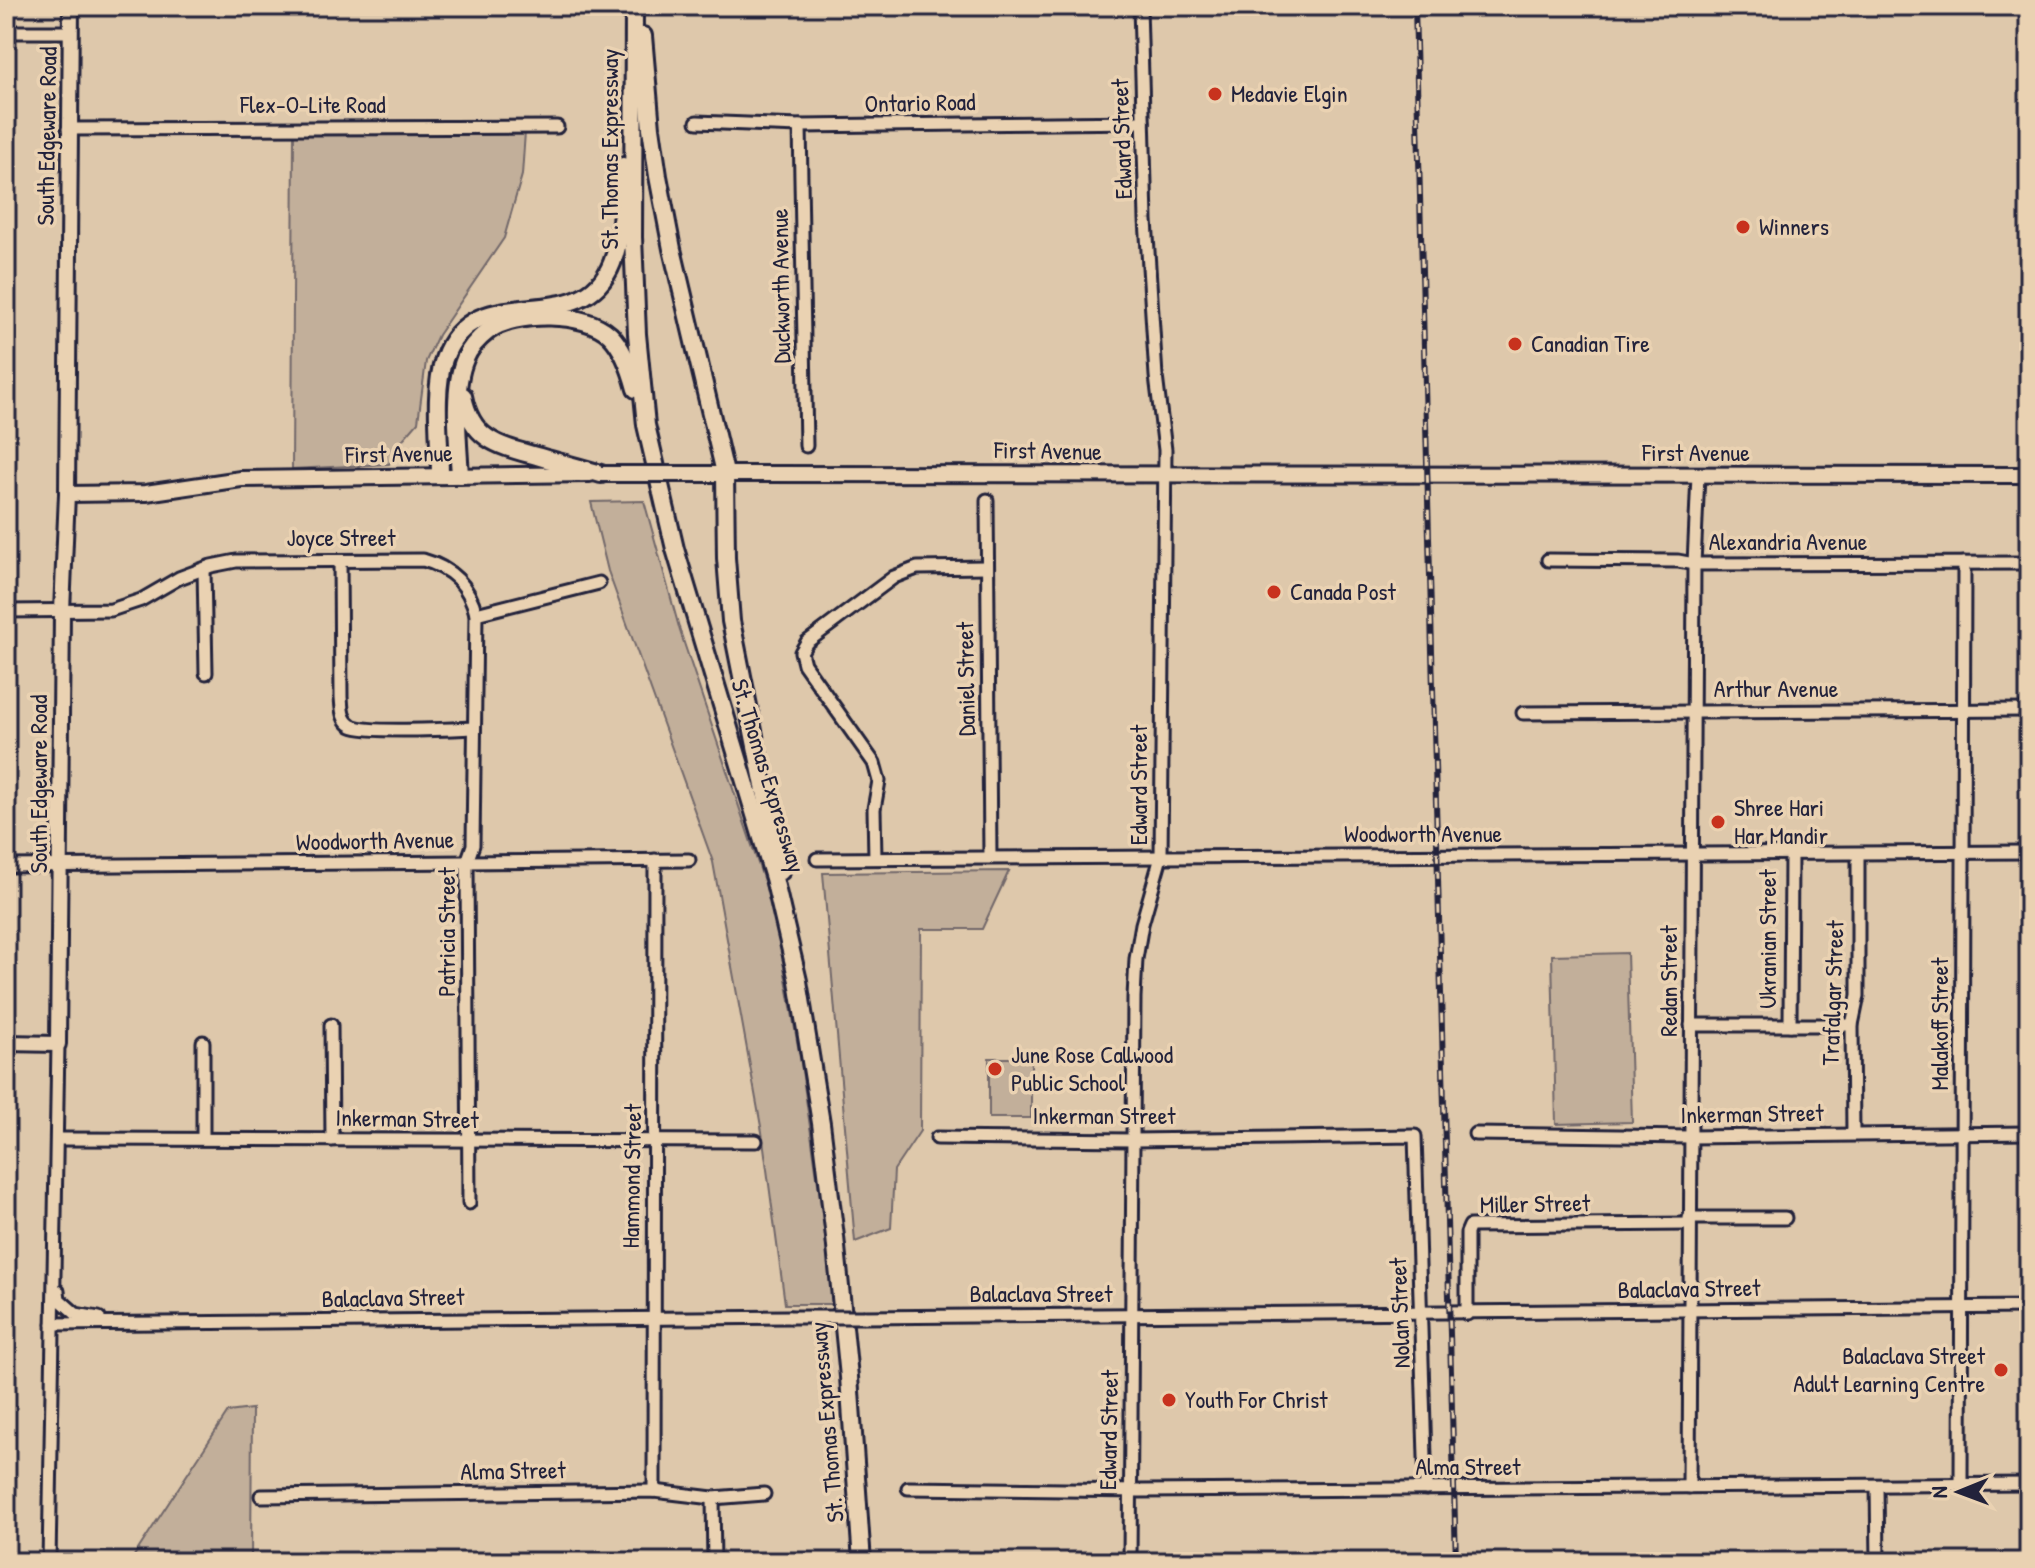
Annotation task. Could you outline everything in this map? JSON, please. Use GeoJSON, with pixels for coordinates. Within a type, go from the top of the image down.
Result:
{"type":"FeatureCollection","features":[{"type":"Feature","properties":{"kind":"highway","name":"St. Thomas Expressway"},"geometry":{"type":"LineString","coordinates":[[634,6],[633,237],[637,334],[646,425],[675,549],[774,878],[798,981],[821,1123],[835,1237],[862,1562]]}},
{"type":"Feature","properties":{"kind":"highway"},"geometry":{"type":"LineString","coordinates":[[642,6],[651,128],[658,176],[672,249],[725,473],[726,558],[731,621],[774,828],[798,981]]}},
{"type":"Feature","properties":{"kind":"highway"},"geometry":{"type":"LineString","coordinates":[[440,475],[441,376],[448,350],[458,335],[496,311],[575,302],[595,289],[611,266],[620,231],[625,95],[633,49]]}},
{"type":"Feature","properties":{"kind":"highway"},"geometry":{"type":"LineString","coordinates":[[460,475],[459,392],[463,368],[474,344],[498,325],[531,318],[580,319],[609,333],[627,361],[646,425]]}},
{"type":"Feature","properties":{"kind":"highway"},"geometry":{"type":"LineString","coordinates":[[463,368],[466,408],[479,431],[491,441],[513,451],[601,474]]}},
{"type":"Feature","properties":{"kind":"main road","name":"South Edgeware Road"},"geometry":{"type":"LineString","coordinates":[[58,1044],[71,6]]}},
{"type":"Feature","properties":{"kind":"main road","name":"First Avenue"},"geometry":{"type":"LineString","coordinates":[[67,494],[139,493],[241,479],[440,475],[959,472],[2029,475]]}},
{"type":"Feature","properties":{"kind":"main road"},"geometry":{"type":"LineString","coordinates":[[6,1043],[58,1044]]}},
{"type":"Feature","properties":{"kind":"street","name":"Edward Street"},"geometry":{"type":"LineString","coordinates":[[1130,1562],[1136,959],[1142,924],[1161,857],[1165,450],[1156,376],[1140,6]]}},
{"type":"Feature","properties":{"kind":"street"},"geometry":{"type":"LineString","coordinates":[[6,32],[70,32]]}},
{"type":"Feature","properties":{"kind":"street","name":"Ontario Road"},"geometry":{"type":"LineString","coordinates":[[697,122],[800,126],[1143,122]]}},
{"type":"Feature","properties":{"kind":"street","name":"Duckworth Avenue"},"geometry":{"type":"LineString","coordinates":[[800,126],[806,446]]}},
{"type":"Feature","properties":{"kind":"street","name":"Flex-O-Lite Road"},"geometry":{"type":"LineString","coordinates":[[68,129],[557,127]]}},
{"type":"Feature","properties":{"kind":"street","name":"Redan Street"},"geometry":{"type":"LineString","coordinates":[[1689,1487],[1692,712],[1698,475]]}},
{"type":"Feature","properties":{"kind":"street","name":"Daniel Street"},"geometry":{"type":"LineString","coordinates":[[987,500],[990,857]]}},
{"type":"Feature","properties":{"kind":"street","name":"Joyce Street"},"geometry":{"type":"LineString","coordinates":[[6,611],[111,610],[141,600],[179,578],[236,561],[401,559],[432,563],[460,580],[476,614]]}},
{"type":"Feature","properties":{"kind":"street","name":"Alexandria Avenue"},"geometry":{"type":"LineString","coordinates":[[1548,560],[1680,561],[1694,564],[2029,563]]}},
{"type":"Feature","properties":{"kind":"street"},"geometry":{"type":"LineString","coordinates":[[340,561],[341,697],[343,716],[347,722],[364,729],[474,728]]}},
{"type":"Feature","properties":{"kind":"street","name":"Malakoff Street"},"geometry":{"type":"LineString","coordinates":[[1961,1485],[1964,563]]}},
{"type":"Feature","properties":{"kind":"street"},"geometry":{"type":"LineString","coordinates":[[875,858],[874,809],[879,781],[874,763],[804,664],[801,652],[807,642],[894,577],[917,568],[986,567]]}},
{"type":"Feature","properties":{"kind":"street"},"geometry":{"type":"LineString","coordinates":[[204,569],[206,673]]}},
{"type":"Feature","properties":{"kind":"street"},"geometry":{"type":"LineString","coordinates":[[476,614],[599,583]]}},
{"type":"Feature","properties":{"kind":"street","name":"Patricia Street"},"geometry":{"type":"LineString","coordinates":[[469,1203],[467,862],[473,845],[476,614]]}},
{"type":"Feature","properties":{"kind":"street","name":"Arthur Avenue"},"geometry":{"type":"LineString","coordinates":[[1523,713],[2029,710]]}},
{"type":"Feature","properties":{"kind":"street","name":"Woodworth Avenue"},"geometry":{"type":"LineString","coordinates":[[817,859],[2029,852]]}},
{"type":"Feature","properties":{"kind":"street","name":"Ukranian Street"},"geometry":{"type":"LineString","coordinates":[[1790,1025],[1791,854]]}},
{"type":"Feature","properties":{"kind":"street","name":"Trafalgar Street"},"geometry":{"type":"LineString","coordinates":[[1853,1134],[1852,1025],[1858,996],[1858,854]]}},
{"type":"Feature","properties":{"kind":"street","name":"Hammond Street"},"geometry":{"type":"LineString","coordinates":[[654,1491],[655,860]]}},
{"type":"Feature","properties":{"kind":"street","name":"Woodworth Avenue"},"geometry":{"type":"LineString","coordinates":[[6,866],[689,860]]}},
{"type":"Feature","properties":{"kind":"street"},"geometry":{"type":"LineString","coordinates":[[331,1025],[332,1140]]}},
{"type":"Feature","properties":{"kind":"street"},"geometry":{"type":"LineString","coordinates":[[1691,1025],[1852,1025]]}},
{"type":"Feature","properties":{"kind":"street"},"geometry":{"type":"LineString","coordinates":[[203,1042],[203,1138]]}},
{"type":"Feature","properties":{"kind":"street","name":"South Edgeware Road"},"geometry":{"type":"LineString","coordinates":[[49,1562],[58,1044]]}},
{"type":"Feature","properties":{"kind":"street","name":"Inkerman Street"},"geometry":{"type":"LineString","coordinates":[[1475,1134],[1690,1137],[2029,1133]]}},
{"type":"Feature","properties":{"kind":"street","name":"Inkerman Street"},"geometry":{"type":"LineString","coordinates":[[937,1138],[1133,1140],[1415,1136]]}},
{"type":"Feature","properties":{"kind":"street","name":"Nolan Street"},"geometry":{"type":"LineString","coordinates":[[1415,1136],[1426,1489]]}},
{"type":"Feature","properties":{"kind":"street","name":"Inkerman Street"},"geometry":{"type":"LineString","coordinates":[[58,1139],[756,1141]]}},
{"type":"Feature","properties":{"kind":"street"},"geometry":{"type":"LineString","coordinates":[[1689,1221],[1785,1218]]}},
{"type":"Feature","properties":{"kind":"street","name":"Miller Street"},"geometry":{"type":"LineString","coordinates":[[1467,1314],[1467,1233],[1470,1226],[1689,1221]]}},
{"type":"Feature","properties":{"kind":"street"},"geometry":{"type":"LineString","coordinates":[[55,1263],[59,1299],[76,1314],[139,1323]]}},
{"type":"Feature","properties":{"kind":"street","name":"Balaclava Street"},"geometry":{"type":"LineString","coordinates":[[53,1324],[2029,1307]]}},
{"type":"Feature","properties":{"kind":"street","name":"Alma Street"},"geometry":{"type":"LineString","coordinates":[[908,1488],[1131,1491],[2029,1484]]}},
{"type":"Feature","properties":{"kind":"street"},"geometry":{"type":"LineString","coordinates":[[1877,1486],[1878,1562]]}},
{"type":"Feature","properties":{"kind":"street","name":"Alma Street"},"geometry":{"type":"LineString","coordinates":[[261,1496],[654,1491],[713,1498],[764,1494]]}},
{"type":"Feature","properties":{"kind":"street"},"geometry":{"type":"LineString","coordinates":[[713,1498],[714,1562]]}},
{"type":"Feature","properties":{"kind":"shaded area"},"geometry":{"type":"Polygon","coordinates":[[[525,132],[522,175],[504,238],[438,335],[426,361],[418,422],[397,446],[389,464],[292,469],[294,134],[525,132]]]}},
{"type":"Feature","properties":{"kind":"shaded area"},"geometry":{"type":"Polygon","coordinates":[[[644,501],[680,631],[774,911],[801,1063],[835,1304],[785,1304],[762,1132],[713,862],[608,571],[591,502],[644,501]]]}},
{"type":"Feature","properties":{"kind":"shaded area"},"geometry":{"type":"Polygon","coordinates":[[[1009,871],[982,929],[921,929],[920,1131],[894,1170],[891,1228],[855,1242],[823,873],[1009,871]]]}},
{"type":"Feature","properties":{"kind":"shaded area"},"geometry":{"type":"Polygon","coordinates":[[[1627,953],[1632,1122],[1556,1124],[1552,955],[1627,953]]]}},
{"type":"Feature","properties":{"kind":"shaded area"},"geometry":{"type":"Polygon","coordinates":[[[989,1058],[1031,1058],[1031,1118],[989,1118],[989,1058]]]}},
{"type":"Feature","properties":{"kind":"shaded area"},"geometry":{"type":"Polygon","coordinates":[[[252,1409],[251,1562],[130,1562],[228,1412],[252,1409]]]}},
{"type":"Feature","properties":{"kind":"railway"},"geometry":{"type":"LineString","coordinates":[[1415,6],[1456,1562]]}},
{"type":"Feature","properties":{"kind":"place","name":"Medavie Elgin"},"geometry":{"type":"Point","coordinates":[1215,94]}},
{"type":"Feature","properties":{"kind":"place","name":"Winners"},"geometry":{"type":"Point","coordinates":[1743,227]}},
{"type":"Feature","properties":{"kind":"place","name":"Canadian Tire"},"geometry":{"type":"Point","coordinates":[1515,344]}},
{"type":"Feature","properties":{"kind":"place","name":"Canada Post"},"geometry":{"type":"Point","coordinates":[1274,592]}},
{"type":"Feature","properties":{"kind":"place","name":"Shree Hari Har Mandir"},"geometry":{"type":"Point","coordinates":[1718,822]}},
{"type":"Feature","properties":{"kind":"place","name":"June Rose Callwood Public School"},"geometry":{"type":"Point","coordinates":[995,1069]}},
{"type":"Feature","properties":{"kind":"place","name":"Balaclava Street Adult Learning Centre"},"geometry":{"type":"Point","coordinates":[2001,1370]}},
{"type":"Feature","properties":{"kind":"place","name":"Youth For Christ"},"geometry":{"type":"Point","coordinates":[1169,1400]}}]}
